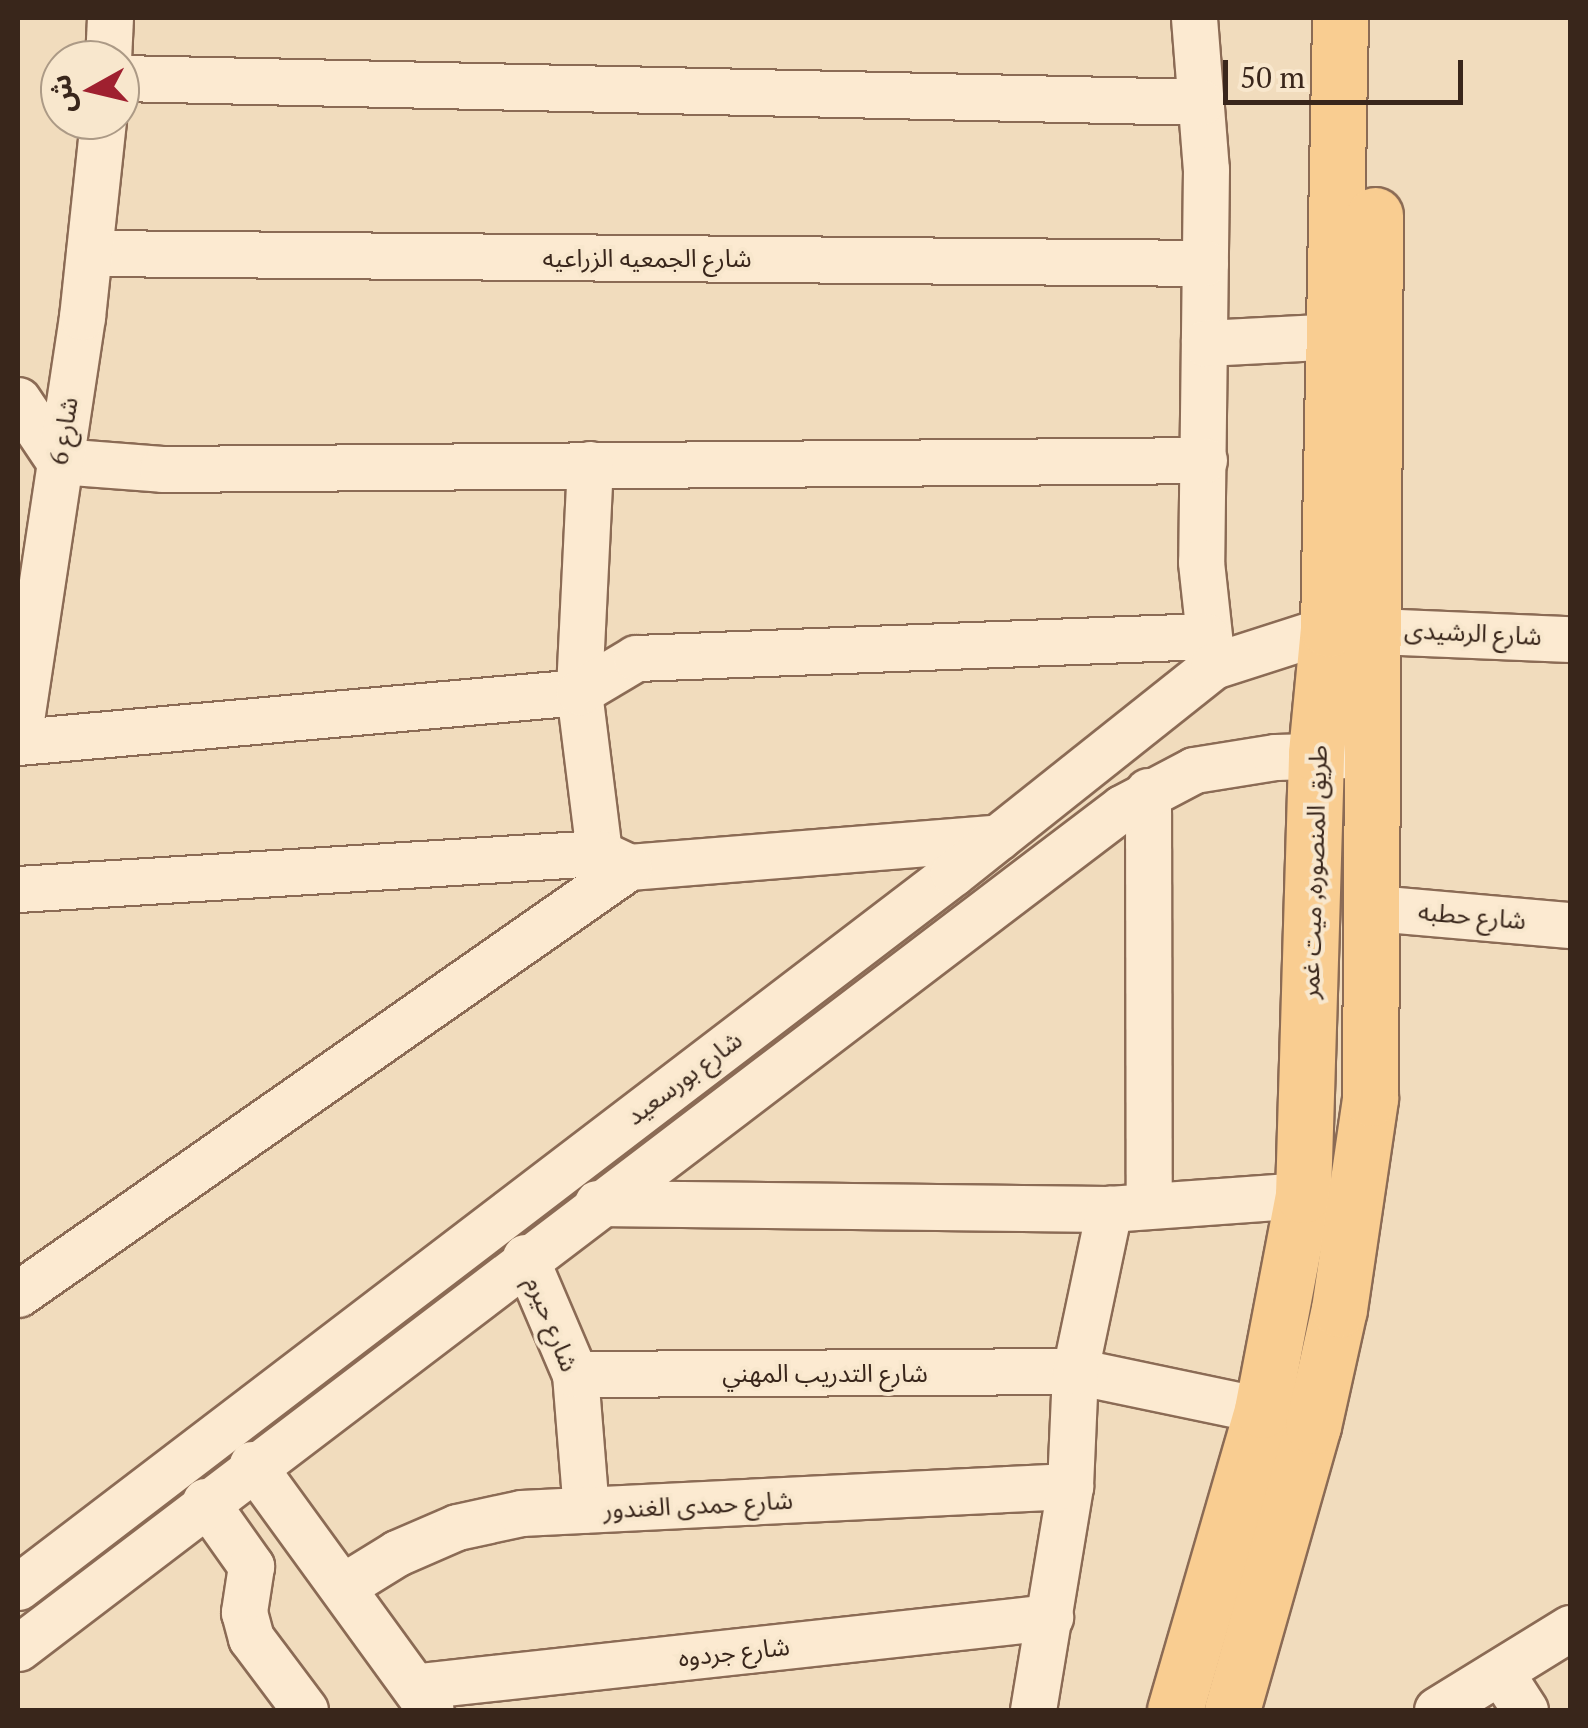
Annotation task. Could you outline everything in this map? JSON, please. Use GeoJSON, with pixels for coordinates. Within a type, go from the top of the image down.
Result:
{"type":"FeatureCollection","features":[{"type":"Feature","properties":{"kind":"main road","name":"طريق المنصوره, ميت غمر"},"geometry":{"type":"LineString","coordinates":[[1232,1710],[1314,1426],[1340,1308],[1370,1098],[1372,757],[1352,629],[1336,336],[1340,18]]}},
{"type":"Feature","properties":{"kind":"main road","name":"طريق المنصوره, ميت غمر"},"geometry":{"type":"LineString","coordinates":[[1175,1710],[1262,1410],[1303,1195],[1316,753],[1352,629],[1374,18]]}},
{"type":"Feature","properties":{"kind":"street"},"geometry":{"type":"LineString","coordinates":[[18,741],[579,692],[636,658],[1209,651],[1204,460],[1205,262],[1194,18]]}},
{"type":"Feature","properties":{"kind":"street"},"geometry":{"type":"LineString","coordinates":[[140,78],[1200,102]]}},
{"type":"Feature","properties":{"kind":"street","name":"شارع 6"},"geometry":{"type":"LineString","coordinates":[[18,741],[90,253],[100,140]]}},
{"type":"Feature","properties":{"kind":"street","name":"شارع الجمعيه الزراعيه"},"geometry":{"type":"LineString","coordinates":[[90,253],[1205,262]]}},
{"type":"Feature","properties":{"kind":"street"},"geometry":{"type":"LineString","coordinates":[[1204,344],[1336,336]]}},
{"type":"Feature","properties":{"kind":"street"},"geometry":{"type":"LineString","coordinates":[[18,400],[59,461],[162,469],[1204,460]]}},
{"type":"Feature","properties":{"kind":"street"},"geometry":{"type":"LineString","coordinates":[[590,464],[579,692],[614,860]]}},
{"type":"Feature","properties":{"kind":"street","name":"شارع الرشيدى"},"geometry":{"type":"LineString","coordinates":[[1352,629],[1570,639]]}},
{"type":"Feature","properties":{"kind":"street","name":"شارع بورسعيد"},"geometry":{"type":"LineString","coordinates":[[18,1588],[953,873],[1209,651],[1352,629]]}},
{"type":"Feature","properties":{"kind":"street","name":"شارع بورسعيد"},"geometry":{"type":"LineString","coordinates":[[18,1648],[252,1464],[1148,790],[1194,770],[1316,753],[1372,757]]}},
{"type":"Feature","properties":{"kind":"street"},"geometry":{"type":"LineString","coordinates":[[1033,1710],[1070,1486],[1075,1371],[1129,1207],[1148,790]]}},
{"type":"Feature","properties":{"kind":"street"},"geometry":{"type":"LineString","coordinates":[[18,890],[998,837]]}},
{"type":"Feature","properties":{"kind":"street"},"geometry":{"type":"LineString","coordinates":[[18,1294],[614,860]]}},
{"type":"Feature","properties":{"kind":"street"},"geometry":{"type":"LineString","coordinates":[[953,873],[983,912]]}},
{"type":"Feature","properties":{"kind":"street","name":"شارع حطبه"},"geometry":{"type":"LineString","coordinates":[[1374,908],[1570,925]]}},
{"type":"Feature","properties":{"kind":"street"},"geometry":{"type":"LineString","coordinates":[[597,1203],[1129,1207],[1303,1195]]}},
{"type":"Feature","properties":{"kind":"street","name":"شارع حيرم"},"geometry":{"type":"LineString","coordinates":[[525,1258],[574,1374],[586,1510]]}},
{"type":"Feature","properties":{"kind":"street","name":"شارع التدريب المهني"},"geometry":{"type":"LineString","coordinates":[[574,1374],[1075,1371],[1262,1410]]}},
{"type":"Feature","properties":{"kind":"street"},"geometry":{"type":"LineString","coordinates":[[252,1464],[425,1698]]}},
{"type":"Feature","properties":{"kind":"street","name":"شارع حمدى الغندور"},"geometry":{"type":"LineString","coordinates":[[342,1587],[397,1552],[457,1527],[521,1513],[1070,1486]]}},
{"type":"Feature","properties":{"kind":"street"},"geometry":{"type":"LineString","coordinates":[[204,1501],[251,1566],[244,1612],[251,1638],[305,1710]]}},
{"type":"Feature","properties":{"kind":"street","name":"شارع جردوه"},"geometry":{"type":"LineString","coordinates":[[425,1698],[1050,1617]]}},
{"type":"Feature","properties":{"kind":"street"},"geometry":{"type":"LineString","coordinates":[[1437,1710],[1570,1628]]}},
{"type":"Feature","properties":{"kind":"street"},"geometry":{"type":"LineString","coordinates":[[1501,1672],[1525,1710]]}}]}
